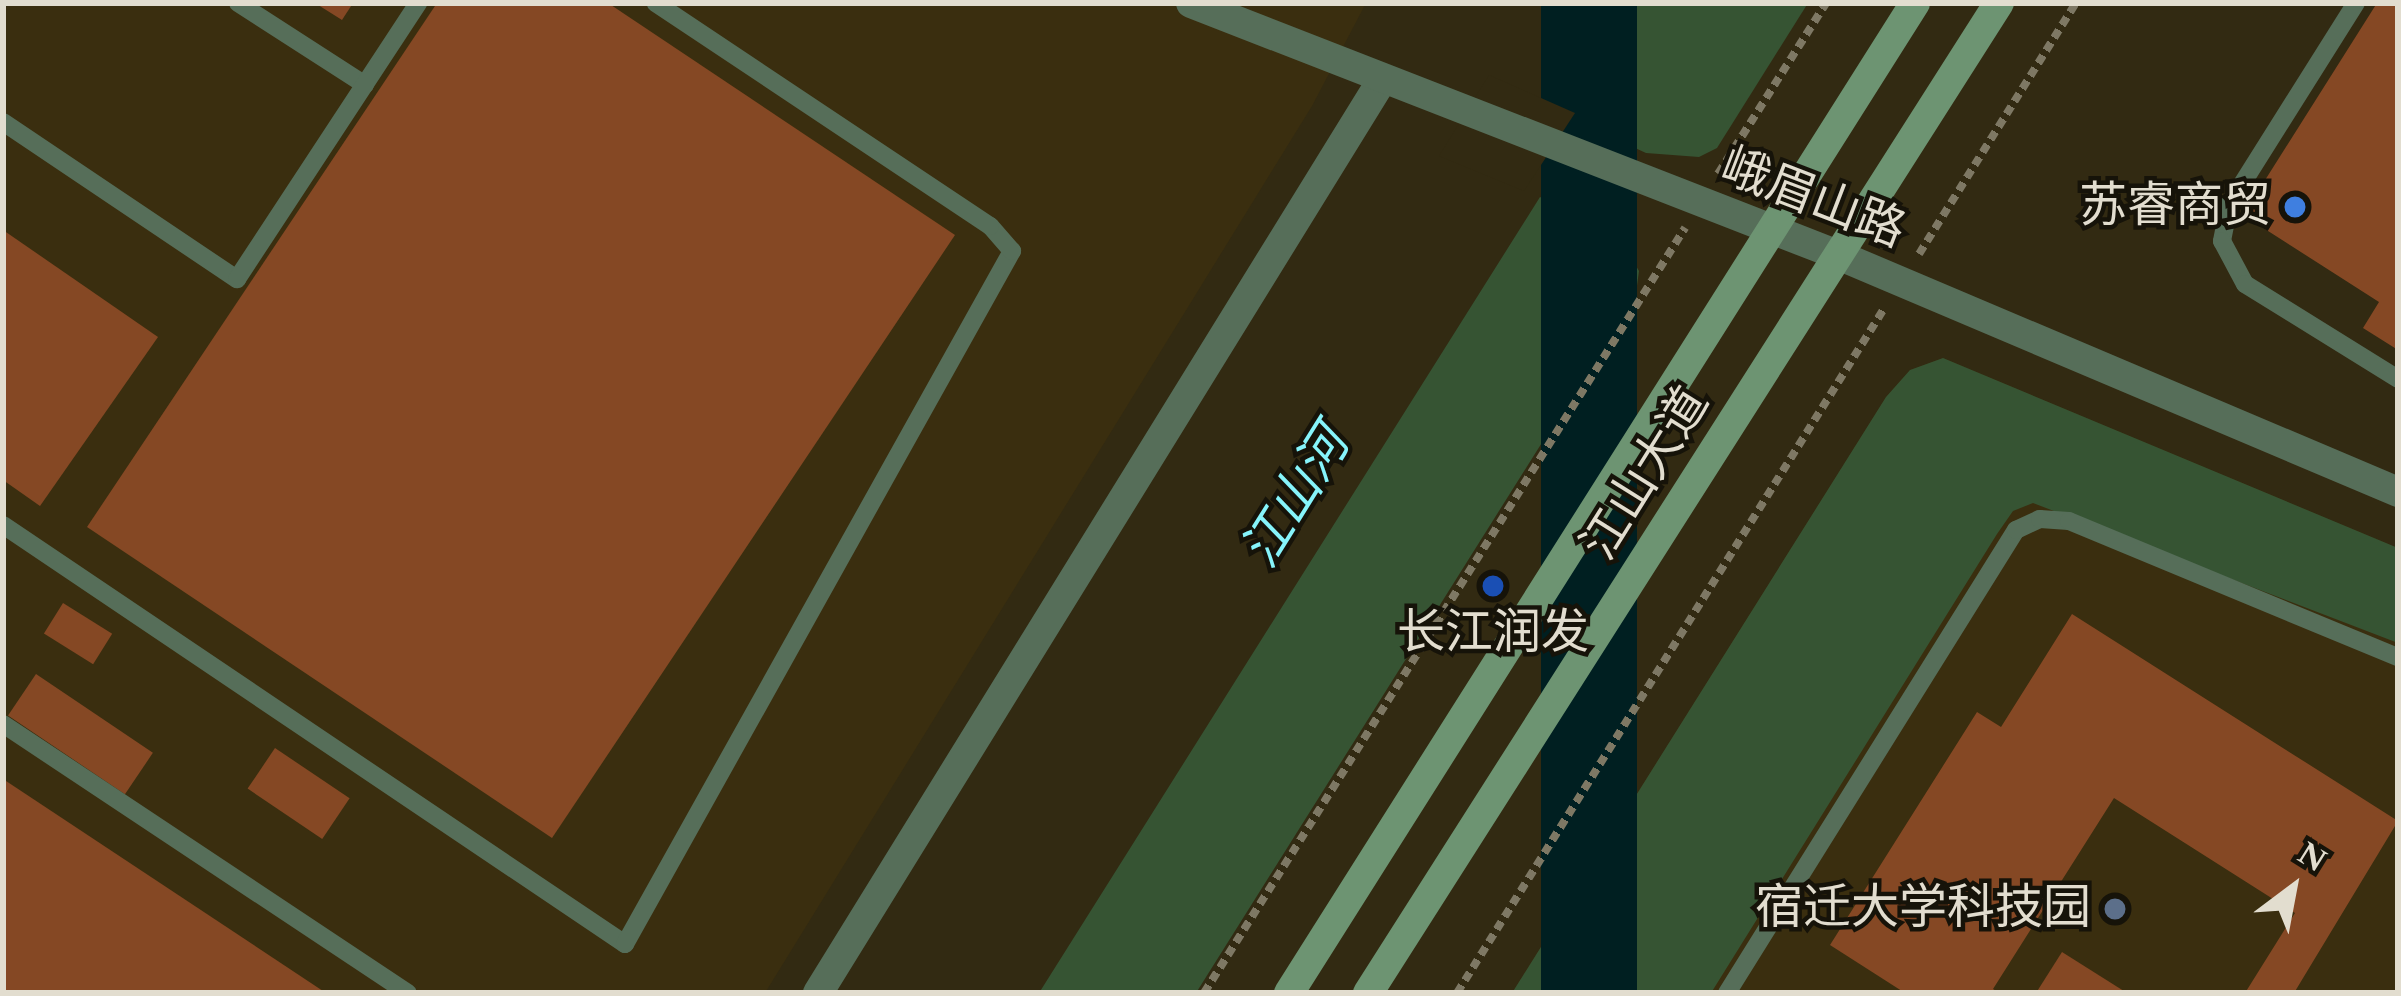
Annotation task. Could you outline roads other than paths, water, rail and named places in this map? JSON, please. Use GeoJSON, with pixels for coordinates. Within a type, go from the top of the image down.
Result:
{"type":"FeatureCollection","features":[{"type":"Feature","properties":{"kind":"main road","name":"江山大道"},"geometry":{"type":"LineString","coordinates":[[1289,993],[1915,3]]}},
{"type":"Feature","properties":{"kind":"main road","name":"江山大道"},"geometry":{"type":"LineString","coordinates":[[1368,993],[1999,3]]}},
{"type":"Feature","properties":{"kind":"street","name":"峨眉山路"},"geometry":{"type":"LineString","coordinates":[[1191,3],[1838,255],[2398,492]]}},
{"type":"Feature","properties":{"kind":"street"},"geometry":{"type":"LineString","coordinates":[[818,993],[1382,80]]}},
{"type":"Feature","properties":{"kind":"lane"},"geometry":{"type":"LineString","coordinates":[[238,3],[365,85]]}},
{"type":"Feature","properties":{"kind":"lane"},"geometry":{"type":"LineString","coordinates":[[3,122],[237,279],[418,3]]}},
{"type":"Feature","properties":{"kind":"lane"},"geometry":{"type":"LineString","coordinates":[[3,526],[625,944],[1012,250],[990,226],[656,3]]}},
{"type":"Feature","properties":{"kind":"lane"},"geometry":{"type":"LineString","coordinates":[[2356,3],[2229,206],[2222,242],[2245,284],[2398,380]]}},
{"type":"Feature","properties":{"kind":"lane"},"geometry":{"type":"LineString","coordinates":[[1727,993],[2016,530],[2041,518],[2069,521],[2398,657]]}},
{"type":"Feature","properties":{"kind":"lane"},"geometry":{"type":"LineString","coordinates":[[3,724],[408,993]]}},
{"type":"Feature","properties":{"kind":"water"},"geometry":{"type":"Polygon","coordinates":[[[1541,3],[1637,3],[1637,993],[1541,993],[1541,3]]]}},
{"type":"Feature","properties":{"kind":"place","name":"苏睿商贸"},"geometry":{"type":"Point","coordinates":[2295,207]}},
{"type":"Feature","properties":{"kind":"place","name":"长江润发"},"geometry":{"type":"Point","coordinates":[1493,586]}},
{"type":"Feature","properties":{"kind":"place","name":"宿迁大学科技园"},"geometry":{"type":"Point","coordinates":[2115,909]}},
{"type":"Feature","properties":{"kind":"water label","name":"江山河"},"geometry":{"type":"Point","coordinates":[1297,498]}}]}
